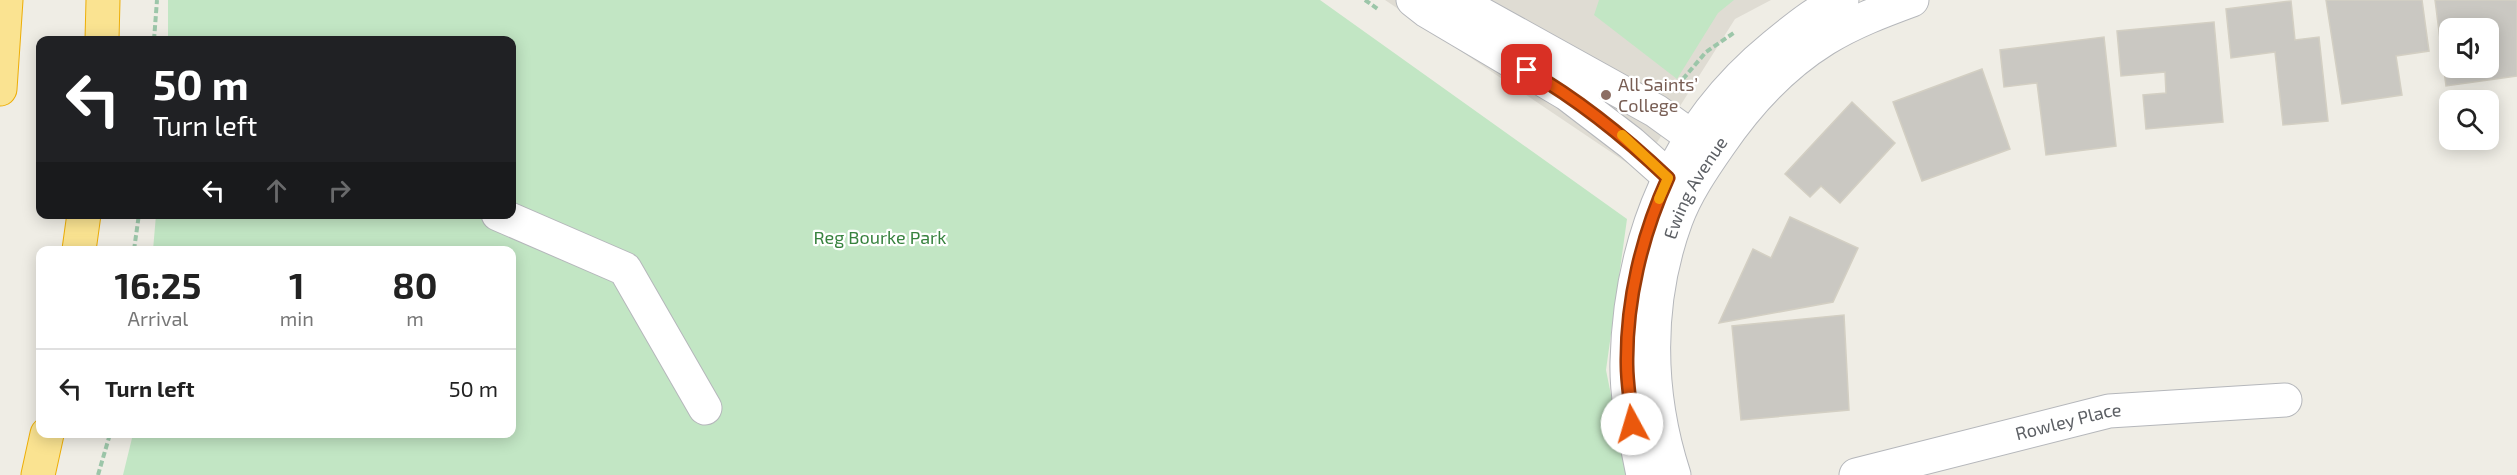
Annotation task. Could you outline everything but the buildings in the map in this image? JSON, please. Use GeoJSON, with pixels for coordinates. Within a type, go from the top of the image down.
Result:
{"type":"FeatureCollection","features":[{"type":"Feature","properties":{"kind":"highway"},"geometry":{"type":"LineString","coordinates":[[0,89],[6,0]]}},
{"type":"Feature","properties":{"kind":"highway"},"geometry":{"type":"LineString","coordinates":[[102,36],[103,0]]}},
{"type":"Feature","properties":{"kind":"highway"},"geometry":{"type":"LineString","coordinates":[[80,246],[83,219]]}},
{"type":"Feature","properties":{"kind":"highway"},"geometry":{"type":"LineString","coordinates":[[38,475],[45,438]]}},
{"type":"Feature","properties":{"kind":"street"},"geometry":{"type":"LineString","coordinates":[[1413,0],[1427,11],[1567,94],[1631,143],[1679,186]]}},
{"type":"Feature","properties":{"kind":"street"},"geometry":{"type":"LineString","coordinates":[[1456,0],[1656,111],[1703,145]]}},
{"type":"Feature","properties":{"kind":"street","name":"Ewing Avenue"},"geometry":{"type":"LineString","coordinates":[[1643,475],[1632,424],[1627,364],[1630,316],[1638,268],[1653,211],[1679,186],[1703,145],[1718,101],[1753,63],[1805,21],[1842,0]]}},
{"type":"Feature","properties":{"kind":"street","name":"Ewing Avenue"},"geometry":{"type":"LineString","coordinates":[[1703,145],[1738,117],[1775,79],[1824,40],[1868,15],[1912,0]]}},
{"type":"Feature","properties":{"kind":"street","name":"Ewing Avenue"},"geometry":{"type":"LineString","coordinates":[[1674,475],[1664,443],[1653,374],[1654,321],[1662,267],[1676,218],[1679,186]]}},
{"type":"Feature","properties":{"kind":"street"},"geometry":{"type":"LineString","coordinates":[[510,219],[625,269],[705,408]]}},
{"type":"Feature","properties":{"kind":"street","name":"Rowley Place"},"geometry":{"type":"LineString","coordinates":[[1856,475],[2109,411],[2285,400]]}},
{"type":"Feature","properties":{"kind":"path"},"geometry":{"type":"LineString","coordinates":[[154,36],[157,0]]}},
{"type":"Feature","properties":{"kind":"path"},"geometry":{"type":"LineString","coordinates":[[135,246],[138,219]]}},
{"type":"Feature","properties":{"kind":"path"},"geometry":{"type":"LineString","coordinates":[[98,475],[109,438]]}},
{"type":"Feature","properties":{"kind":"shaded area","name":"All Saints’ College"},"geometry":{"type":"Polygon","coordinates":[[[1385,0],[1771,0],[1735,19],[1639,171],[1385,0]]]}},
{"type":"Feature","properties":{"kind":"green space","name":"Reg Bourke Park"},"geometry":{"type":"Polygon","coordinates":[[[168,0],[1320,0],[1627,219],[1606,370],[1627,475],[123,475],[132,438],[516,438],[516,246],[153,246],[156,219],[516,219],[516,36],[168,36],[168,0]]]}},
{"type":"Feature","properties":{"kind":"green space"},"geometry":{"type":"Polygon","coordinates":[[[1599,0],[1734,0],[1718,13],[1677,79],[1594,15],[1599,0]]]}},
{"type":"Feature","properties":{"kind":"slow traffic"},"geometry":{"type":"LineString","coordinates":[[1622,135],[1668,178],[1659,199]]}},
{"type":"Feature","properties":{"kind":"place","name":"All Saints’ College"},"geometry":{"type":"Point","coordinates":[1606,95]}},
{"type":"Feature","properties":{"kind":"route"},"geometry":{"type":"LineString","coordinates":[[1527,70],[1567,94],[1631,143],[1668,178],[1653,211],[1638,268],[1630,316],[1627,364],[1632,424]]}}]}
